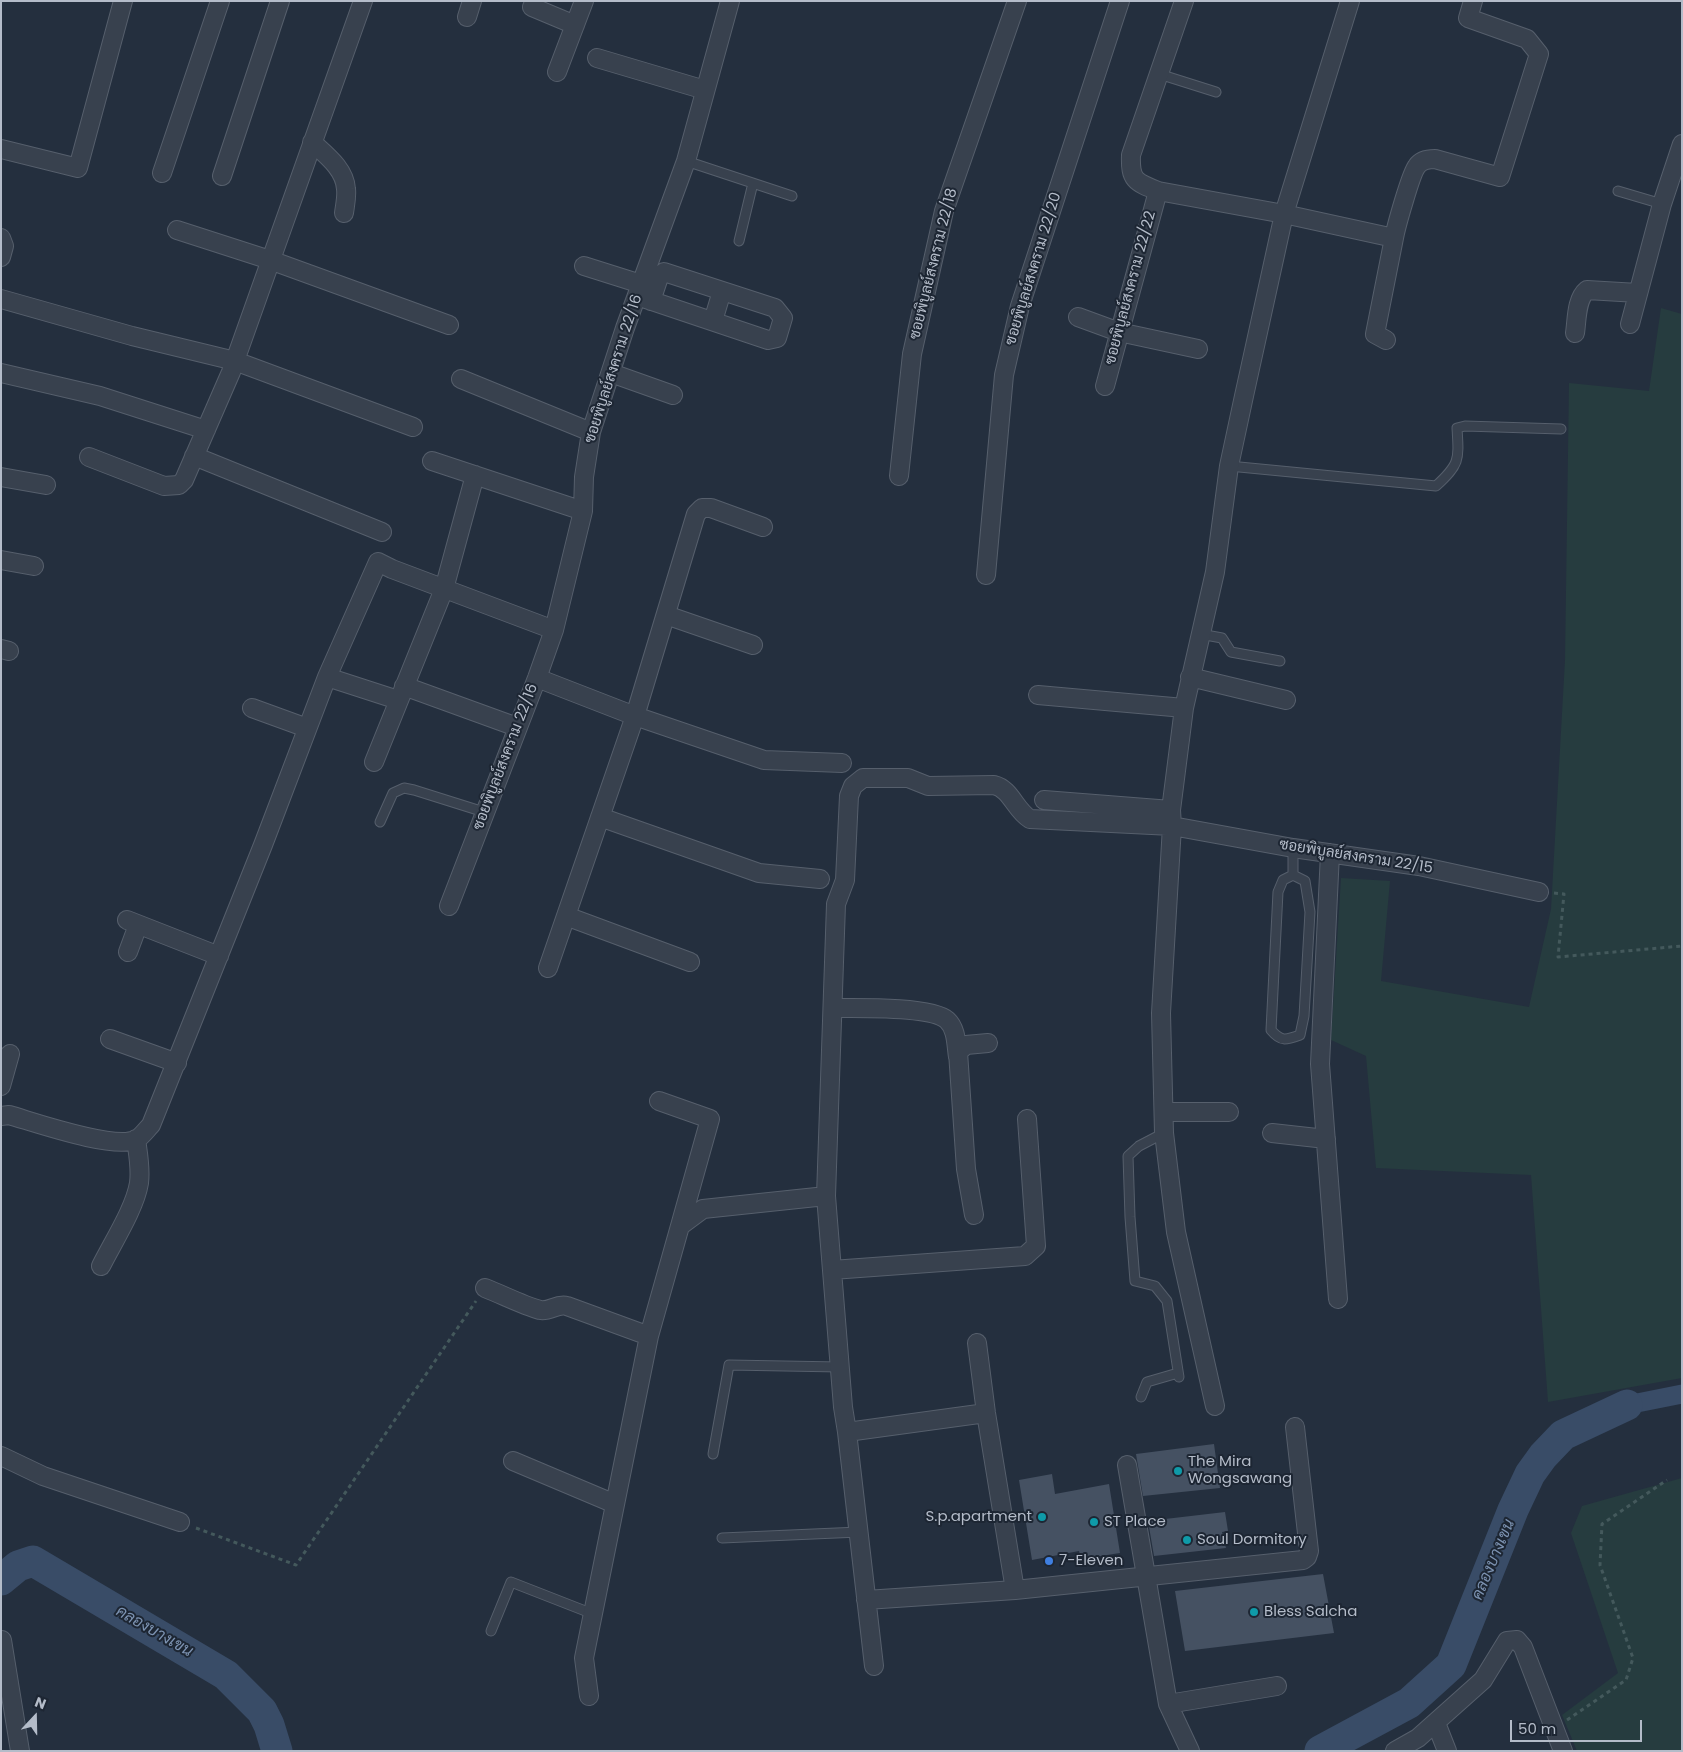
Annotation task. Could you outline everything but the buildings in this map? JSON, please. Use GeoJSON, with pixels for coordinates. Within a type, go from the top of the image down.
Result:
{"type":"FeatureCollection","features":[{"type":"Feature","properties":{"kind":"street"},"geometry":{"type":"LineString","coordinates":[[1,149],[78,168],[123,1]]}},
{"type":"Feature","properties":{"kind":"street"},"geometry":{"type":"LineString","coordinates":[[162,173],[220,1]]}},
{"type":"Feature","properties":{"kind":"street"},"geometry":{"type":"LineString","coordinates":[[222,176],[280,1]]}},
{"type":"Feature","properties":{"kind":"street"},"geometry":{"type":"LineString","coordinates":[[89,457],[164,486],[179,484],[184,480],[235,361],[363,1]]}},
{"type":"Feature","properties":{"kind":"street"},"geometry":{"type":"LineString","coordinates":[[557,72],[584,1]]}},
{"type":"Feature","properties":{"kind":"street","name":"ซอยพิบูลย์สงคราม 22/16"},"geometry":{"type":"LineString","coordinates":[[449,906],[554,630],[584,511],[584,477],[591,432],[611,372],[643,294],[686,161],[730,1]]}},
{"type":"Feature","properties":{"kind":"street","name":"ซอยพิบูลย์สงคราม 22/18"},"geometry":{"type":"LineString","coordinates":[[899,476],[912,354],[944,211],[1017,1]]}},
{"type":"Feature","properties":{"kind":"street","name":"ซอยพิบูลย์สงคราม 22/20"},"geometry":{"type":"LineString","coordinates":[[986,575],[1004,376],[1020,306],[1120,1]]}},
{"type":"Feature","properties":{"kind":"street"},"geometry":{"type":"LineString","coordinates":[[1184,1],[1131,154],[1130,170],[1133,177],[1140,184],[1158,191],[1284,214],[1394,238]]}},
{"type":"Feature","properties":{"kind":"street"},"geometry":{"type":"LineString","coordinates":[[1215,1406],[1176,1232],[1164,1132],[1161,1013],[1171,818],[1184,708],[1215,572],[1229,466],[1284,214],[1350,1]]}},
{"type":"Feature","properties":{"kind":"street"},"geometry":{"type":"LineString","coordinates":[[1386,340],[1375,334],[1397,224],[1416,166],[1426,159],[1435,159],[1500,177],[1539,54],[1527,39],[1468,18],[1473,1]]}},
{"type":"Feature","properties":{"kind":"street"},"geometry":{"type":"LineString","coordinates":[[532,7],[575,25]]}},
{"type":"Feature","properties":{"kind":"street"},"geometry":{"type":"LineString","coordinates":[[597,58],[705,90]]}},
{"type":"Feature","properties":{"kind":"street"},"geometry":{"type":"LineString","coordinates":[[312,142],[331,159],[341,173],[346,188],[344,213]]}},
{"type":"Feature","properties":{"kind":"street"},"geometry":{"type":"LineString","coordinates":[[1630,324],[1662,204],[1682,144]]}},
{"type":"Feature","properties":{"kind":"street","name":"ซอยพิบูลย์สงคราม 22/22"},"geometry":{"type":"LineString","coordinates":[[1104,386],[1158,191]]}},
{"type":"Feature","properties":{"kind":"street"},"geometry":{"type":"LineString","coordinates":[[177,230],[270,260],[449,325]]}},
{"type":"Feature","properties":{"kind":"street"},"geometry":{"type":"LineString","coordinates":[[1,238],[4,246],[1,257]]}},
{"type":"Feature","properties":{"kind":"street"},"geometry":{"type":"LineString","coordinates":[[584,266],[643,294],[768,340],[777,338],[783,318],[775,308],[664,272],[643,294]]}},
{"type":"Feature","properties":{"kind":"street"},"geometry":{"type":"LineString","coordinates":[[1575,332],[1580,300],[1583,293],[1587,290],[1638,293]]}},
{"type":"Feature","properties":{"kind":"street"},"geometry":{"type":"LineString","coordinates":[[713,321],[722,291]]}},
{"type":"Feature","properties":{"kind":"street"},"geometry":{"type":"LineString","coordinates":[[1,299],[132,336],[235,361],[413,427]]}},
{"type":"Feature","properties":{"kind":"street"},"geometry":{"type":"LineString","coordinates":[[1078,318],[1120,332],[1198,349]]}},
{"type":"Feature","properties":{"kind":"street"},"geometry":{"type":"LineString","coordinates":[[611,372],[673,395]]}},
{"type":"Feature","properties":{"kind":"street"},"geometry":{"type":"LineString","coordinates":[[1,374],[100,396],[206,430]]}},
{"type":"Feature","properties":{"kind":"street"},"geometry":{"type":"LineString","coordinates":[[461,379],[591,432]]}},
{"type":"Feature","properties":{"kind":"street"},"geometry":{"type":"LineString","coordinates":[[194,456],[382,532]]}},
{"type":"Feature","properties":{"kind":"street"},"geometry":{"type":"LineString","coordinates":[[432,460],[584,511]]}},
{"type":"Feature","properties":{"kind":"street"},"geometry":{"type":"LineString","coordinates":[[374,762],[444,589],[475,475]]}},
{"type":"Feature","properties":{"kind":"street"},"geometry":{"type":"LineString","coordinates":[[1,477],[46,485]]}},
{"type":"Feature","properties":{"kind":"street"},"geometry":{"type":"LineString","coordinates":[[548,968],[635,716],[696,514],[702,508],[711,508],[763,527]]}},
{"type":"Feature","properties":{"kind":"street"},"geometry":{"type":"LineString","coordinates":[[1,560],[34,566]]}},
{"type":"Feature","properties":{"kind":"street"},"geometry":{"type":"LineString","coordinates":[[1,1116],[9,1115],[90,1137],[118,1142],[136,1140],[151,1125],[219,956],[326,677],[378,562],[554,630]]}},
{"type":"Feature","properties":{"kind":"street"},"geometry":{"type":"LineString","coordinates":[[666,615],[753,645]]}},
{"type":"Feature","properties":{"kind":"street"},"geometry":{"type":"LineString","coordinates":[[326,677],[401,693],[517,728]]}},
{"type":"Feature","properties":{"kind":"street"},"geometry":{"type":"LineString","coordinates":[[1190,677],[1286,700]]}},
{"type":"Feature","properties":{"kind":"street"},"geometry":{"type":"LineString","coordinates":[[537,678],[635,716],[764,760],[842,763]]}},
{"type":"Feature","properties":{"kind":"street"},"geometry":{"type":"LineString","coordinates":[[1038,695],[1184,708]]}},
{"type":"Feature","properties":{"kind":"street"},"geometry":{"type":"LineString","coordinates":[[252,708],[307,728]]}},
{"type":"Feature","properties":{"kind":"street"},"geometry":{"type":"LineString","coordinates":[[874,1666],[843,1407],[826,1196],[836,904],[845,880],[849,796],[853,786],[863,778],[908,778],[928,786],[994,785],[1001,787],[1007,792],[1021,814],[1030,819],[1171,818]]}},
{"type":"Feature","properties":{"kind":"street"},"geometry":{"type":"LineString","coordinates":[[1044,800],[1171,818]]}},
{"type":"Feature","properties":{"kind":"street"},"geometry":{"type":"LineString","coordinates":[[600,818],[759,873],[820,879]]}},
{"type":"Feature","properties":{"kind":"street","name":"ซอยพิบูลย์สงคราม 22/15"},"geometry":{"type":"LineString","coordinates":[[1171,818],[1293,848],[1420,866],[1539,892]]}},
{"type":"Feature","properties":{"kind":"street"},"geometry":{"type":"LineString","coordinates":[[1330,853],[1320,1064],[1338,1299]]}},
{"type":"Feature","properties":{"kind":"street"},"geometry":{"type":"LineString","coordinates":[[566,916],[690,962]]}},
{"type":"Feature","properties":{"kind":"street"},"geometry":{"type":"LineString","coordinates":[[128,952],[132,923],[219,956]]}},
{"type":"Feature","properties":{"kind":"street"},"geometry":{"type":"LineString","coordinates":[[832,1008],[909,1010],[929,1013],[947,1020],[955,1034],[966,1169],[974,1215]]}},
{"type":"Feature","properties":{"kind":"street"},"geometry":{"type":"LineString","coordinates":[[110,1039],[177,1063]]}},
{"type":"Feature","properties":{"kind":"street"},"geometry":{"type":"LineString","coordinates":[[958,1056],[958,1052],[966,1045],[988,1043]]}},
{"type":"Feature","properties":{"kind":"street"},"geometry":{"type":"LineString","coordinates":[[1,1086],[10,1054]]}},
{"type":"Feature","properties":{"kind":"street"},"geometry":{"type":"LineString","coordinates":[[589,1696],[584,1658],[649,1336],[710,1119],[658,1101]]}},
{"type":"Feature","properties":{"kind":"street"},"geometry":{"type":"LineString","coordinates":[[1164,1112],[1229,1112]]}},
{"type":"Feature","properties":{"kind":"street"},"geometry":{"type":"LineString","coordinates":[[832,1270],[1025,1256],[1036,1246],[1027,1119]]}},
{"type":"Feature","properties":{"kind":"street"},"geometry":{"type":"LineString","coordinates":[[1272,1133],[1326,1139]]}},
{"type":"Feature","properties":{"kind":"street"},"geometry":{"type":"LineString","coordinates":[[101,1266],[122,1226],[139,1184],[140,1164],[136,1140]]}},
{"type":"Feature","properties":{"kind":"street"},"geometry":{"type":"LineString","coordinates":[[680,1226],[703,1209],[826,1196]]}},
{"type":"Feature","properties":{"kind":"street"},"geometry":{"type":"LineString","coordinates":[[485,1288],[541,1310],[547,1310],[559,1305],[567,1306],[649,1336]]}},
{"type":"Feature","properties":{"kind":"street"},"geometry":{"type":"LineString","coordinates":[[977,1343],[986,1413],[1015,1590]]}},
{"type":"Feature","properties":{"kind":"street"},"geometry":{"type":"LineString","coordinates":[[847,1432],[986,1413]]}},
{"type":"Feature","properties":{"kind":"street"},"geometry":{"type":"LineString","coordinates":[[866,1600],[1015,1590],[1303,1560],[1307,1557],[1308,1551],[1295,1427]]}},
{"type":"Feature","properties":{"kind":"street"},"geometry":{"type":"LineString","coordinates":[[1,1456],[43,1476],[70,1486],[180,1522]]}},
{"type":"Feature","properties":{"kind":"street"},"geometry":{"type":"LineString","coordinates":[[513,1461],[615,1504]]}},
{"type":"Feature","properties":{"kind":"street"},"geometry":{"type":"LineString","coordinates":[[1127,1465],[1168,1704],[1188,1746]]}},
{"type":"Feature","properties":{"kind":"street"},"geometry":{"type":"LineString","coordinates":[[2,1640],[20,1751]]}},
{"type":"Feature","properties":{"kind":"street"},"geometry":{"type":"LineString","coordinates":[[1395,1751],[1418,1738],[1484,1680],[1507,1640],[1517,1640],[1523,1647],[1563,1751]]}},
{"type":"Feature","properties":{"kind":"street"},"geometry":{"type":"LineString","coordinates":[[1168,1704],[1277,1686]]}},
{"type":"Feature","properties":{"kind":"street"},"geometry":{"type":"LineString","coordinates":[[1436,1723],[1447,1751]]}},
{"type":"Feature","properties":{"kind":"lane"},"geometry":{"type":"LineString","coordinates":[[1159,74],[1216,92]]}},
{"type":"Feature","properties":{"kind":"lane"},"geometry":{"type":"LineString","coordinates":[[686,161],[792,196]]}},
{"type":"Feature","properties":{"kind":"lane"},"geometry":{"type":"LineString","coordinates":[[739,241],[753,183]]}},
{"type":"Feature","properties":{"kind":"lane"},"geometry":{"type":"LineString","coordinates":[[1618,190],[1662,204]]}},
{"type":"Feature","properties":{"kind":"lane"},"geometry":{"type":"LineString","coordinates":[[1229,466],[1436,486],[1451,472],[1458,459],[1457,428],[1465,426],[1561,429]]}},
{"type":"Feature","properties":{"kind":"lane"},"geometry":{"type":"LineString","coordinates":[[1200,634],[1222,638],[1231,652],[1280,660]]}},
{"type":"Feature","properties":{"kind":"lane"},"geometry":{"type":"LineString","coordinates":[[380,822],[392,793],[404,788],[484,812]]}},
{"type":"Feature","properties":{"kind":"lane"},"geometry":{"type":"LineString","coordinates":[[1293,848],[1293,875]]}},
{"type":"Feature","properties":{"kind":"lane"},"geometry":{"type":"LineString","coordinates":[[1293,875],[1305,881],[1310,912],[1304,1016],[1300,1035],[1287,1040],[1278,1038],[1271,1030],[1278,892],[1283,880],[1293,875]]}},
{"type":"Feature","properties":{"kind":"lane"},"geometry":{"type":"LineString","coordinates":[[1140,1397],[1147,1382],[1178,1375],[1167,1301],[1155,1286],[1136,1281],[1130,1217],[1128,1156],[1139,1146],[1164,1132]]}},
{"type":"Feature","properties":{"kind":"lane"},"geometry":{"type":"LineString","coordinates":[[713,1454],[729,1365],[840,1367]]}},
{"type":"Feature","properties":{"kind":"lane"},"geometry":{"type":"LineString","coordinates":[[722,1538],[858,1532]]}},
{"type":"Feature","properties":{"kind":"lane"},"geometry":{"type":"LineString","coordinates":[[491,1631],[511,1582],[592,1614]]}},
{"type":"Feature","properties":{"kind":"path"},"geometry":{"type":"LineString","coordinates":[[1539,892],[1564,894],[1558,957],[1682,946]]}},
{"type":"Feature","properties":{"kind":"path"},"geometry":{"type":"LineString","coordinates":[[180,1522],[296,1565],[485,1288]]}},
{"type":"Feature","properties":{"kind":"path"},"geometry":{"type":"LineString","coordinates":[[1554,1729],[1626,1680],[1633,1658],[1600,1565],[1602,1524],[1667,1480]]}},
{"type":"Feature","properties":{"kind":"green space"},"geometry":{"type":"Polygon","coordinates":[[[1661,308],[1682,314],[1682,1378],[1548,1402],[1531,1175],[1376,1168],[1366,1056],[1331,1040],[1341,878],[1390,881],[1381,981],[1529,1007],[1551,909],[1565,660],[1569,383],[1649,391],[1661,308]]]}},
{"type":"Feature","properties":{"kind":"green space"},"geometry":{"type":"Polygon","coordinates":[[[1682,1478],[1682,1751],[1577,1751],[1562,1715],[1618,1673],[1571,1533],[1582,1506],[1682,1478]]]}},
{"type":"Feature","properties":{"kind":"waterway","name":"คลองบางเขน"},"geometry":{"type":"LineString","coordinates":[[1627,1405],[1682,1394]]}},
{"type":"Feature","properties":{"kind":"waterway","name":"คลองบางเขน"},"geometry":{"type":"LineString","coordinates":[[1320,1751],[1409,1703],[1451,1665],[1513,1510],[1530,1474],[1543,1456],[1563,1435],[1627,1405]]}},
{"type":"Feature","properties":{"kind":"waterway","name":"คลองบางเขน"},"geometry":{"type":"LineString","coordinates":[[1,1580],[18,1566],[33,1561],[226,1675],[262,1711],[269,1725],[277,1751]]}},
{"type":"Feature","properties":{"kind":"place","name":"The Mira Wongsawang"},"geometry":{"type":"Point","coordinates":[1178,1471]}},
{"type":"Feature","properties":{"kind":"place","name":"S.p.apartment"},"geometry":{"type":"Point","coordinates":[1042,1517]}},
{"type":"Feature","properties":{"kind":"place","name":"ST Place"},"geometry":{"type":"Point","coordinates":[1094,1522]}},
{"type":"Feature","properties":{"kind":"place","name":"Soul Dormitory"},"geometry":{"type":"Point","coordinates":[1187,1540]}},
{"type":"Feature","properties":{"kind":"place","name":"7-Eleven"},"geometry":{"type":"Point","coordinates":[1049,1561]}},
{"type":"Feature","properties":{"kind":"place","name":"Bless Salcha"},"geometry":{"type":"Point","coordinates":[1254,1612]}}]}
